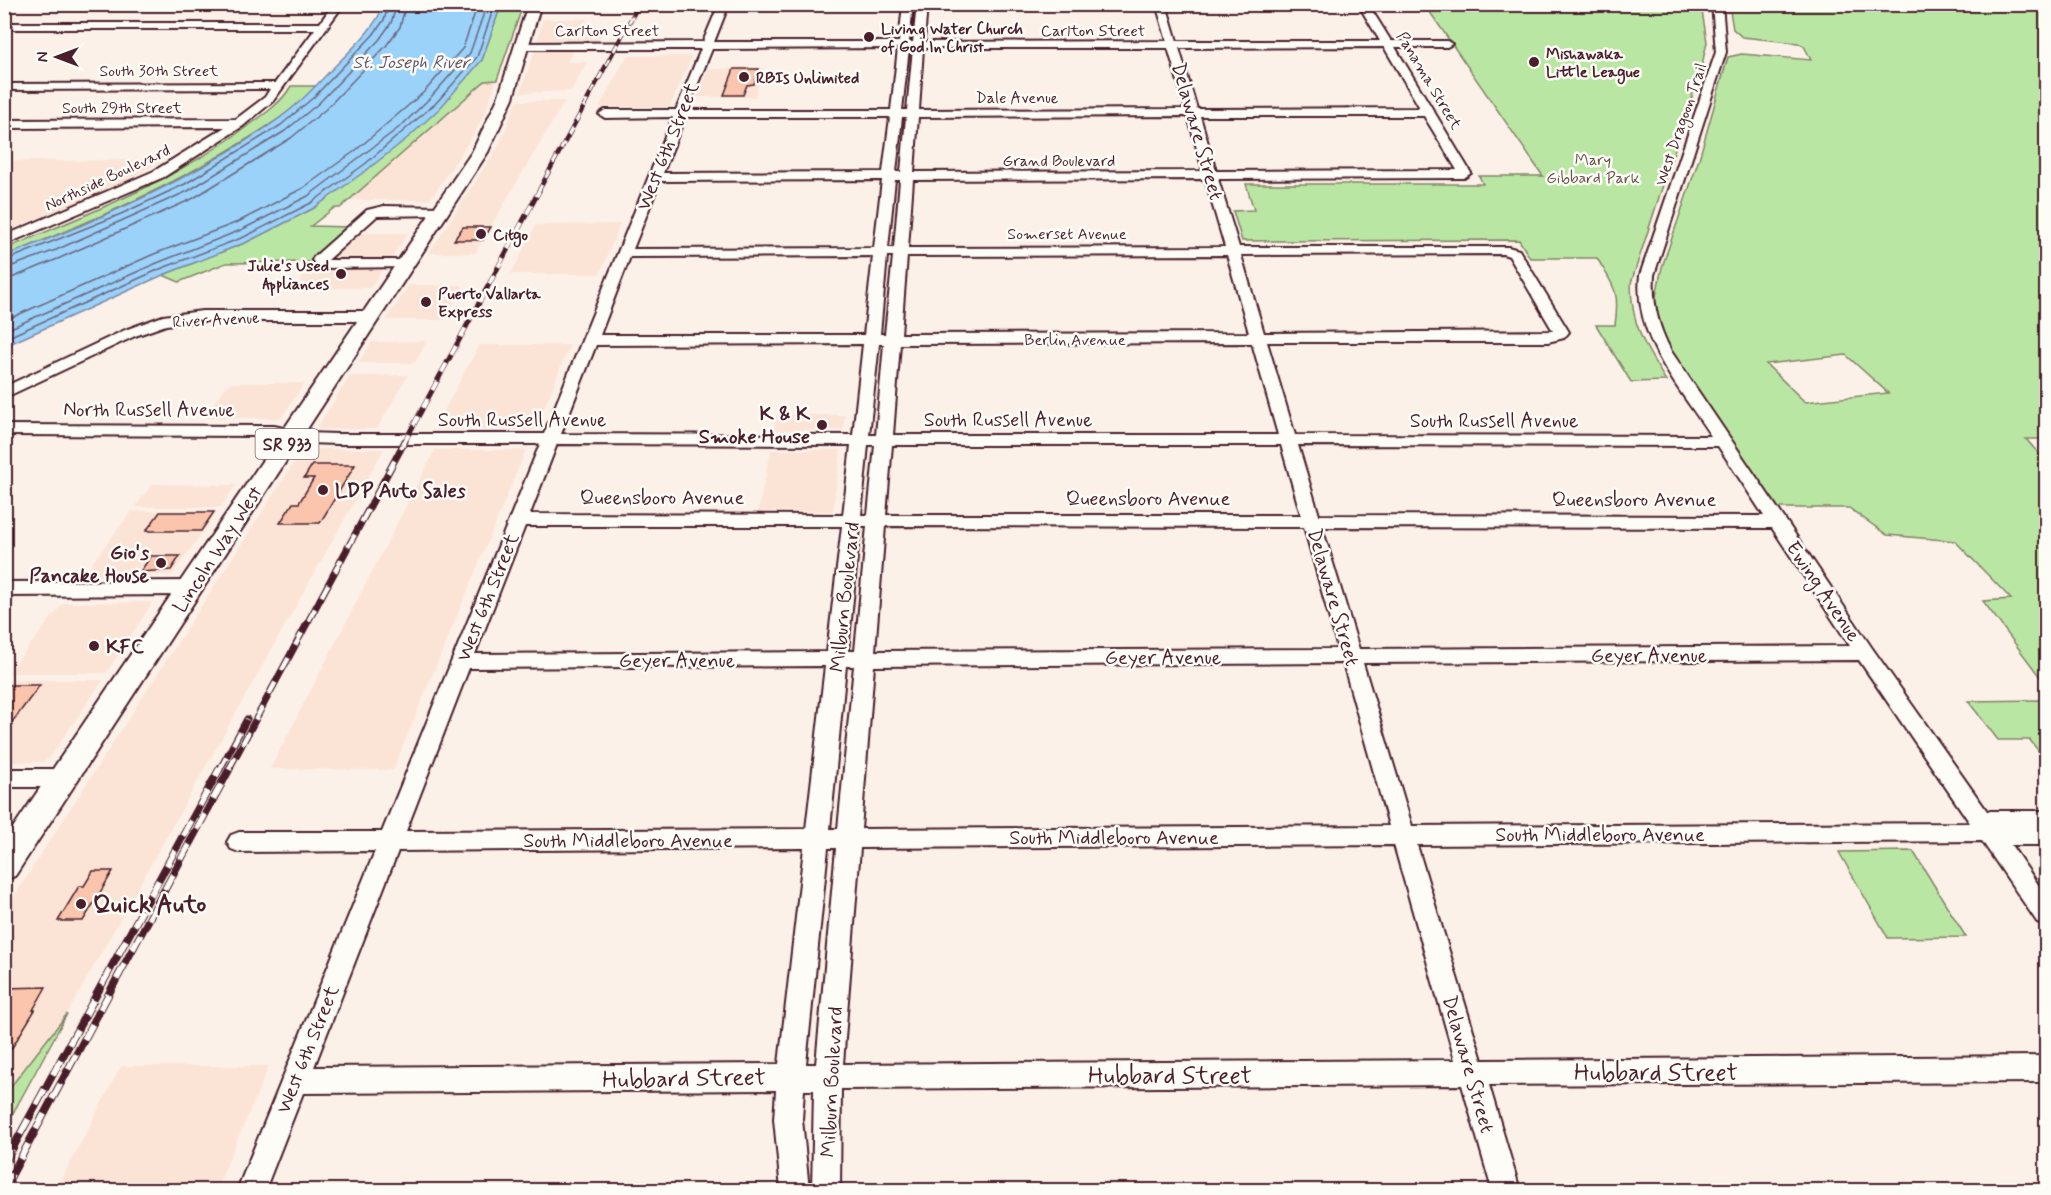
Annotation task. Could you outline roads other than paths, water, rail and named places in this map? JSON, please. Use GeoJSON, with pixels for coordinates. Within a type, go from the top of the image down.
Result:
{"type":"FeatureCollection","features":[{"type":"Feature","properties":{"kind":"main road","name":"Lincoln Way West"},"geometry":{"type":"LineString","coordinates":[[4,867],[192,588],[480,152],[496,123],[524,46],[535,4]]}},
{"type":"Feature","properties":{"kind":"street","name":"Northside Boulevard"},"geometry":{"type":"LineString","coordinates":[[4,241],[159,174],[239,123],[269,99],[339,4]]}},
{"type":"Feature","properties":{"kind":"street","name":"West 6th Street"},"geometry":{"type":"LineString","coordinates":[[251,1191],[724,4]]}},
{"type":"Feature","properties":{"kind":"street","name":"Milburn Boulevard"},"geometry":{"type":"LineString","coordinates":[[908,4],[911,45]]}},
{"type":"Feature","properties":{"kind":"street","name":"Milburn Boulevard"},"geometry":{"type":"LineString","coordinates":[[826,1191],[828,1076],[893,339],[891,252],[911,45],[922,4]]}},
{"type":"Feature","properties":{"kind":"street","name":"Delaware Street"},"geometry":{"type":"LineString","coordinates":[[1161,4],[1506,1191]]}},
{"type":"Feature","properties":{"kind":"street","name":"Panama Street"},"geometry":{"type":"LineString","coordinates":[[1363,4],[1464,174]]}},
{"type":"Feature","properties":{"kind":"street","name":"West Dragoon Trail"},"geometry":{"type":"LineString","coordinates":[[1654,251],[1721,52],[1717,4]]}},
{"type":"Feature","properties":{"kind":"street"},"geometry":{"type":"LineString","coordinates":[[4,26],[324,26]]}},
{"type":"Feature","properties":{"kind":"street","name":"Carlton Street"},"geometry":{"type":"LineString","coordinates":[[524,46],[1447,44]]}},
{"type":"Feature","properties":{"kind":"street","name":"South 30th Street"},"geometry":{"type":"LineString","coordinates":[[4,87],[278,86]]}},
{"type":"Feature","properties":{"kind":"street","name":"Dale Avenue"},"geometry":{"type":"LineString","coordinates":[[605,114],[1428,112]]}},
{"type":"Feature","properties":{"kind":"street","name":"South 29th Street"},"geometry":{"type":"LineString","coordinates":[[4,124],[239,123]]}},
{"type":"Feature","properties":{"kind":"street","name":"Grand Boulevard"},"geometry":{"type":"LineString","coordinates":[[655,177],[1464,174]]}},
{"type":"Feature","properties":{"kind":"street"},"geometry":{"type":"LineString","coordinates":[[406,264],[323,264],[319,260],[372,213],[384,210],[442,211]]}},
{"type":"Feature","properties":{"kind":"street","name":"Somerset Avenue"},"geometry":{"type":"LineString","coordinates":[[624,252],[1509,251],[1519,261],[1560,328],[1559,335]]}},
{"type":"Feature","properties":{"kind":"street","name":"Ewing Avenue"},"geometry":{"type":"LineString","coordinates":[[1654,251],[1645,288],[1645,299],[1650,324],[1663,351],[1865,653],[2046,915]]}},
{"type":"Feature","properties":{"kind":"street","name":"Milburn Boulevard"},"geometry":{"type":"LineString","coordinates":[[795,1191],[788,1119],[791,1076],[872,339],[891,252]]}},
{"type":"Feature","properties":{"kind":"street","name":"River Avenue"},"geometry":{"type":"LineString","coordinates":[[4,393],[130,333],[163,321],[202,316],[372,316]]}},
{"type":"Feature","properties":{"kind":"street","name":"Berlin Avenue"},"geometry":{"type":"LineString","coordinates":[[590,340],[1548,337],[1559,335]]}},
{"type":"Feature","properties":{"kind":"street","name":"North Russell Avenue"},"geometry":{"type":"LineString","coordinates":[[4,430],[274,431],[293,435]]}},
{"type":"Feature","properties":{"kind":"street","name":"South Russell Avenue"},"geometry":{"type":"LineString","coordinates":[[293,435],[317,439],[550,440],[1724,441]]}},
{"type":"Feature","properties":{"kind":"street","name":"Queensboro Avenue"},"geometry":{"type":"LineString","coordinates":[[518,520],[1778,522]]}},
{"type":"Feature","properties":{"kind":"street"},"geometry":{"type":"LineString","coordinates":[[4,589],[192,588]]}},
{"type":"Feature","properties":{"kind":"street","name":"Geyer Avenue"},"geometry":{"type":"LineString","coordinates":[[462,661],[1865,653]]}},
{"type":"Feature","properties":{"kind":"street"},"geometry":{"type":"LineString","coordinates":[[4,778],[64,778]]}},
{"type":"Feature","properties":{"kind":"street"},"geometry":{"type":"LineString","coordinates":[[1987,829],[2046,820]]}},
{"type":"Feature","properties":{"kind":"street"},"geometry":{"type":"LineString","coordinates":[[1987,829],[2046,836]]}},
{"type":"Feature","properties":{"kind":"street","name":"South Middleboro Avenue"},"geometry":{"type":"LineString","coordinates":[[239,842],[1987,829]]}},
{"type":"Feature","properties":{"kind":"street","name":"Hubbard Street"},"geometry":{"type":"LineString","coordinates":[[294,1080],[2046,1069]]}},
{"type":"Feature","properties":{"kind":"water","name":"St. Joseph River"},"geometry":{"type":"Polygon","coordinates":[[[384,5],[501,5],[482,60],[440,108],[410,136],[314,208],[247,242],[163,275],[5,346],[5,256],[145,197],[213,161],[245,141],[285,114],[308,94],[364,37],[384,5]]]}},
{"type":"Feature","properties":{"kind":"railway"},"geometry":{"type":"LineString","coordinates":[[538,192],[639,4]]}},
{"type":"Feature","properties":{"kind":"railway"},"geometry":{"type":"LineString","coordinates":[[404,443],[539,191]]}},
{"type":"Feature","properties":{"kind":"railway"},"geometry":{"type":"LineString","coordinates":[[229,769],[405,441]]}},
{"type":"Feature","properties":{"kind":"railway"},"geometry":{"type":"LineString","coordinates":[[220,769],[247,719]]}},
{"type":"Feature","properties":{"kind":"railway"},"geometry":{"type":"LineString","coordinates":[[4,1164],[220,768]]}},
{"type":"Feature","properties":{"kind":"railway"},"geometry":{"type":"LineString","coordinates":[[4,1189],[230,768]]}},
{"type":"Feature","properties":{"kind":"place","name":"Living Water Church of God In Christ"},"geometry":{"type":"Point","coordinates":[869,37]}},
{"type":"Feature","properties":{"kind":"place","name":"Mishawaka Little League"},"geometry":{"type":"Point","coordinates":[1534,62]}},
{"type":"Feature","properties":{"kind":"place","name":"RBIs Unlimited"},"geometry":{"type":"Point","coordinates":[744,77]}},
{"type":"Feature","properties":{"kind":"place","name":"Citgo"},"geometry":{"type":"Point","coordinates":[481,234]}},
{"type":"Feature","properties":{"kind":"place","name":"Julie's Used Appliances"},"geometry":{"type":"Point","coordinates":[341,274]}},
{"type":"Feature","properties":{"kind":"place","name":"Puerto Vallarta Express"},"geometry":{"type":"Point","coordinates":[426,302]}},
{"type":"Feature","properties":{"kind":"place","name":"K & K Smoke House"},"geometry":{"type":"Point","coordinates":[822,425]}},
{"type":"Feature","properties":{"kind":"place","name":"LDP Auto Sales"},"geometry":{"type":"Point","coordinates":[323,490]}},
{"type":"Feature","properties":{"kind":"place","name":"Gio's Pancake House"},"geometry":{"type":"Point","coordinates":[161,563]}},
{"type":"Feature","properties":{"kind":"place","name":"KFC"},"geometry":{"type":"Point","coordinates":[94,646]}},
{"type":"Feature","properties":{"kind":"place","name":"Quick Auto"},"geometry":{"type":"Point","coordinates":[81,904]}},
{"type":"Feature","properties":{"kind":"park label","name":"Mary Gibbard Park"},"geometry":{"type":"Point","coordinates":[1593,168]}}]}
